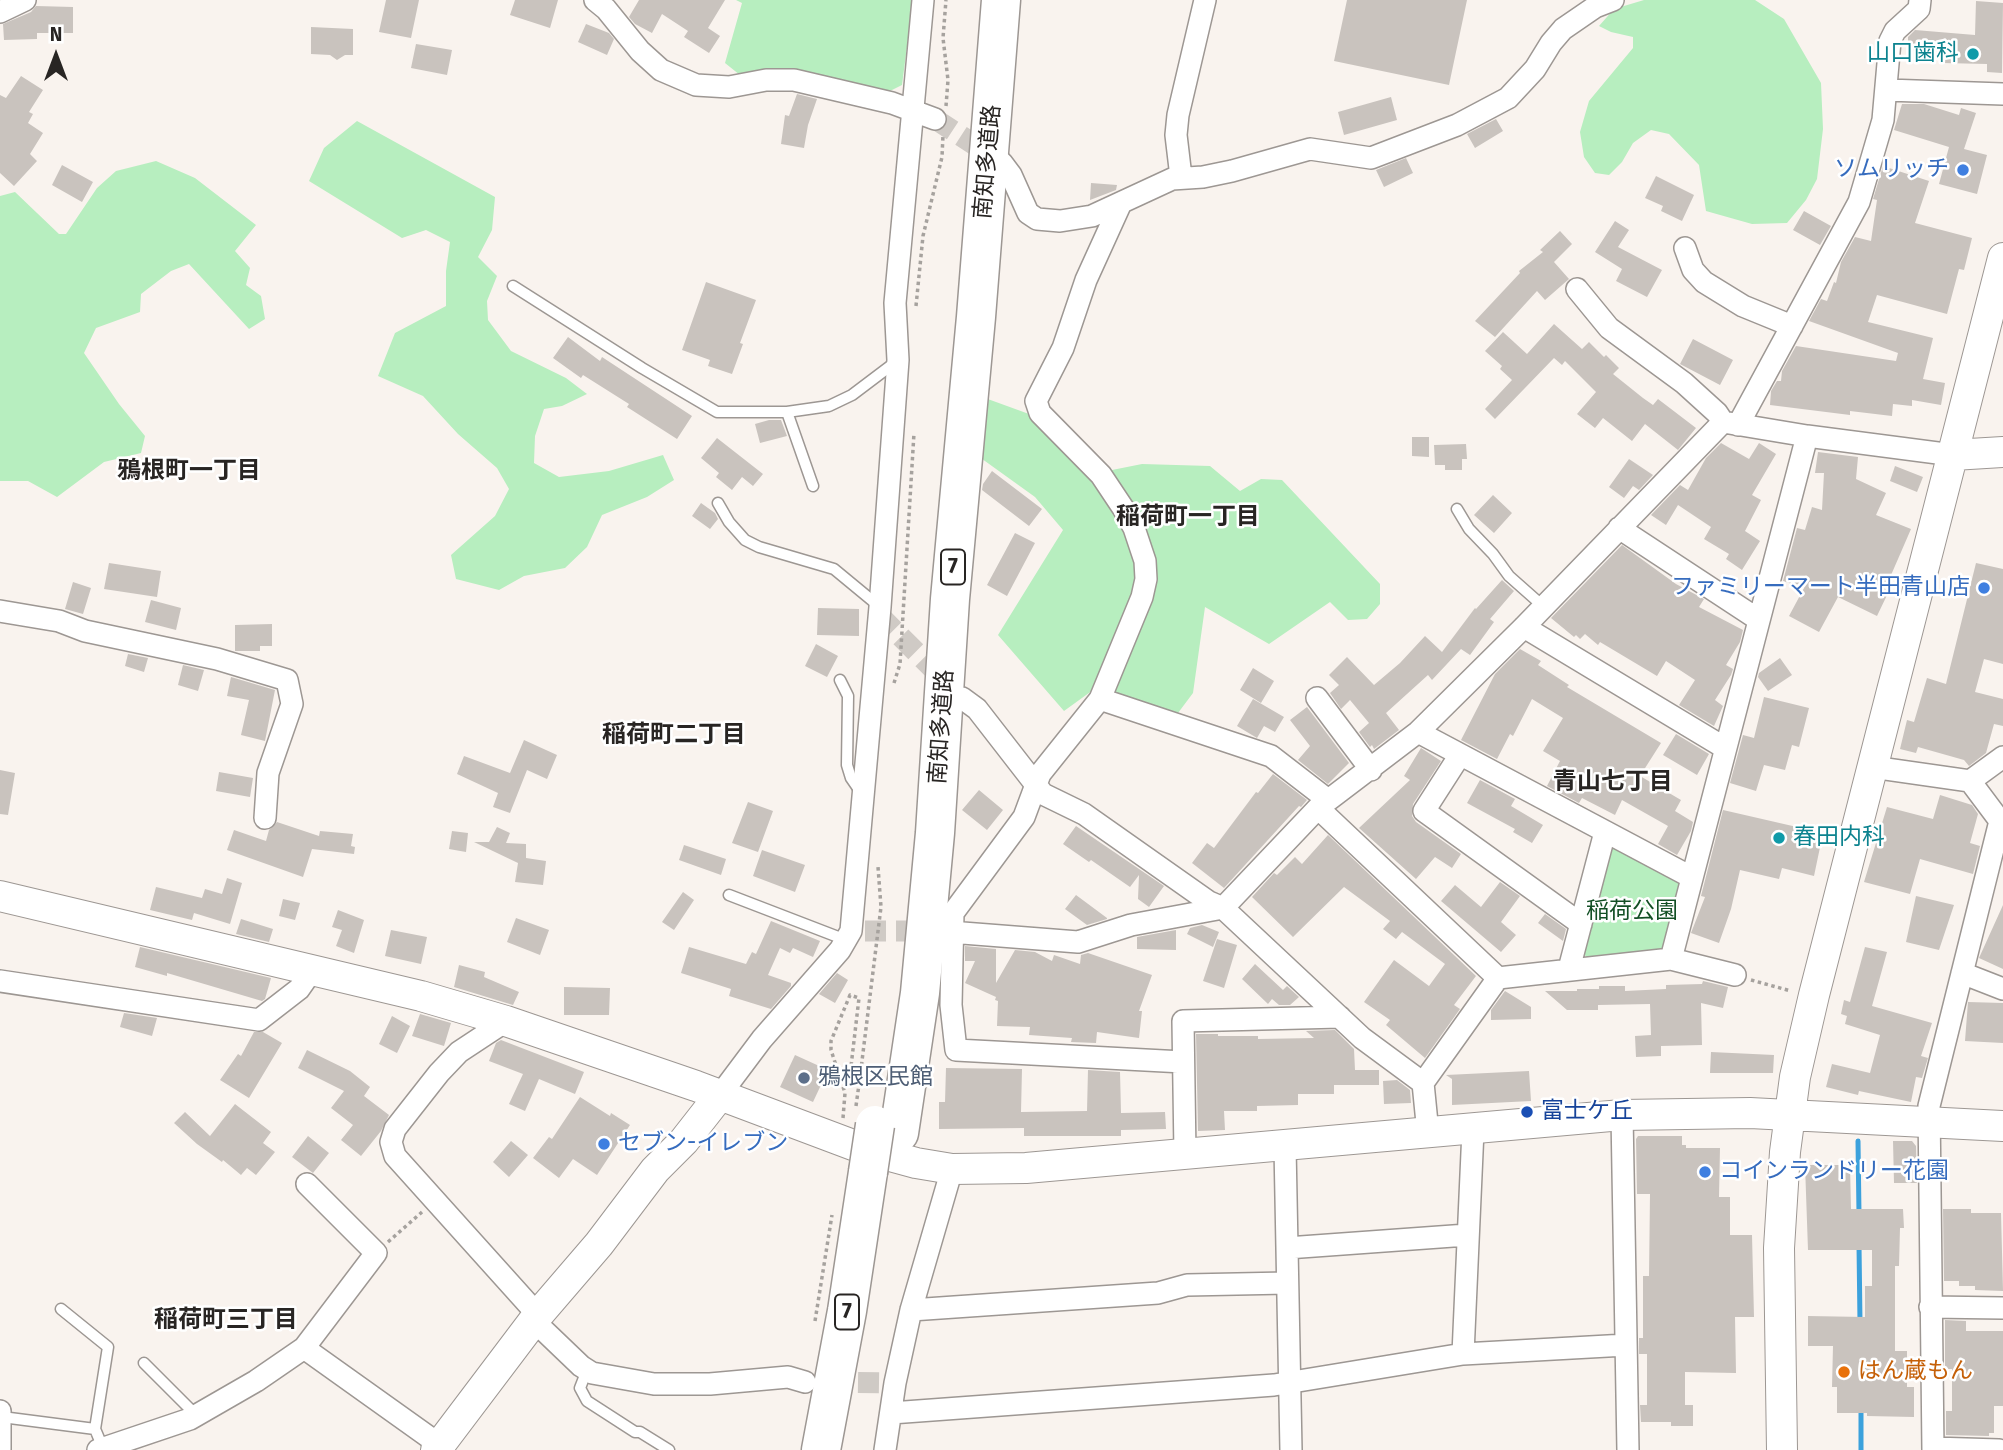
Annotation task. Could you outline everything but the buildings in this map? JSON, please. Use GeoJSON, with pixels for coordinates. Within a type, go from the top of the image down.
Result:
{"type":"FeatureCollection","features":[{"type":"Feature","properties":{"kind":"highway","name":"南知多道路"},"geometry":{"type":"LineString","coordinates":[[846,1450],[872,1318],[880,1176],[872,1128],[894,995],[909,831],[975,0]]}},
{"type":"Feature","properties":{"kind":"highway","name":"南知多道路"},"geometry":{"type":"LineString","coordinates":[[872,1128],[920,993],[935,833],[950,599],[1001,0]]}},
{"type":"Feature","properties":{"kind":"highway","name":"南知多道路"},"geometry":{"type":"LineString","coordinates":[[821,1450],[848,1311],[880,1176]]}},
{"type":"Feature","properties":{"kind":"street"},"geometry":{"type":"LineString","coordinates":[[0,12],[25,0]]}},
{"type":"Feature","properties":{"kind":"street"},"geometry":{"type":"LineString","coordinates":[[596,0],[640,51],[661,70],[696,85],[729,87],[766,80],[794,80],[892,103],[935,119]]}},
{"type":"Feature","properties":{"kind":"street"},"geometry":{"type":"LineString","coordinates":[[304,1348],[438,1447],[536,1318],[599,1244],[655,1170],[684,1142],[762,1039],[854,934],[898,360],[895,303],[923,0]]}},
{"type":"Feature","properties":{"kind":"street"},"geometry":{"type":"LineString","coordinates":[[1181,177],[1176,135],[1178,115],[1205,0]]}},
{"type":"Feature","properties":{"kind":"street"},"geometry":{"type":"LineString","coordinates":[[1002,163],[1011,175],[1023,208],[1037,219],[1060,222],[1092,216],[1159,184],[1181,177],[1203,177],[1232,171],[1310,149],[1371,158],[1457,125],[1508,98],[1535,69],[1563,29],[1595,7],[1613,0]]}},
{"type":"Feature","properties":{"kind":"street"},"geometry":{"type":"LineString","coordinates":[[944,931],[1078,942],[1131,925],[1223,908],[1323,804],[1418,732],[1524,628],[1619,528],[1730,423],[1791,326],[1859,202],[1883,120],[1890,41],[1895,31],[1919,9],[1920,0]]}},
{"type":"Feature","properties":{"kind":"street"},"geometry":{"type":"LineString","coordinates":[[1887,90],[2003,94]]}},
{"type":"Feature","properties":{"kind":"street"},"geometry":{"type":"LineString","coordinates":[[1121,203],[1086,280],[1063,348],[1036,401],[1040,412],[1110,487],[1134,528],[1145,561],[1146,579],[1142,597],[1100,699],[1040,774],[1024,817],[953,913],[944,931],[956,1050],[1183,1062]]}},
{"type":"Feature","properties":{"kind":"street"},"geometry":{"type":"LineString","coordinates":[[1685,248],[1693,270],[1704,282],[1743,306],[1791,326]]}},
{"type":"Feature","properties":{"kind":"street"},"geometry":{"type":"LineString","coordinates":[[1782,1450],[1779,1248],[1789,1115],[1814,995],[2003,258]]}},
{"type":"Feature","properties":{"kind":"street"},"geometry":{"type":"LineString","coordinates":[[1577,289],[1609,328],[1684,383],[1730,423],[1953,455],[2003,452]]}},
{"type":"Feature","properties":{"kind":"street"},"geometry":{"type":"LineString","coordinates":[[1671,959],[1807,436]]}},
{"type":"Feature","properties":{"kind":"street"},"geometry":{"type":"LineString","coordinates":[[1619,528],[1759,620]]}},
{"type":"Feature","properties":{"kind":"street"},"geometry":{"type":"LineString","coordinates":[[0,611],[59,621],[85,631],[217,659],[287,680],[292,704],[268,773],[265,818]]}},
{"type":"Feature","properties":{"kind":"street"},"geometry":{"type":"LineString","coordinates":[[1524,628],[1726,748]]}},
{"type":"Feature","properties":{"kind":"street"},"geometry":{"type":"LineString","coordinates":[[962,698],[977,709],[1043,794],[1084,814],[1209,902],[1223,908],[1362,1038],[1423,1083]]}},
{"type":"Feature","properties":{"kind":"street"},"geometry":{"type":"LineString","coordinates":[[1317,698],[1371,770]]}},
{"type":"Feature","properties":{"kind":"street"},"geometry":{"type":"LineString","coordinates":[[1100,699],[1271,756],[1498,978]]}},
{"type":"Feature","properties":{"kind":"street"},"geometry":{"type":"LineString","coordinates":[[1418,732],[1691,877]]}},
{"type":"Feature","properties":{"kind":"street"},"geometry":{"type":"LineString","coordinates":[[1460,755],[1424,811],[1581,924]]}},
{"type":"Feature","properties":{"kind":"street"},"geometry":{"type":"LineString","coordinates":[[1872,767],[1970,781],[2003,757]]}},
{"type":"Feature","properties":{"kind":"street"},"geometry":{"type":"LineString","coordinates":[[1970,781],[2001,823],[1930,1098],[1928,1122],[1933,1449],[1999,1450]]}},
{"type":"Feature","properties":{"kind":"street"},"geometry":{"type":"LineString","coordinates":[[1569,969],[1605,832]]}},
{"type":"Feature","properties":{"kind":"street"},"geometry":{"type":"LineString","coordinates":[[0,896],[421,996],[506,1021],[861,1148],[916,1163],[952,1169],[1026,1168],[1622,1115],[1750,1113],[2003,1126]]}},
{"type":"Feature","properties":{"kind":"street"},"geometry":{"type":"LineString","coordinates":[[1428,1133],[1423,1083],[1498,978],[1671,959],[1735,975]]}},
{"type":"Feature","properties":{"kind":"street"},"geometry":{"type":"LineString","coordinates":[[0,981],[259,1020],[299,989],[313,969]]}},
{"type":"Feature","properties":{"kind":"street"},"geometry":{"type":"LineString","coordinates":[[1962,973],[2003,989]]}},
{"type":"Feature","properties":{"kind":"street"},"geometry":{"type":"LineString","coordinates":[[1185,1154],[1183,1021],[1340,1017]]}},
{"type":"Feature","properties":{"kind":"street"},"geometry":{"type":"LineString","coordinates":[[506,1021],[458,1052],[439,1073],[395,1129],[391,1142],[395,1156],[536,1318],[592,1373],[654,1384],[710,1384],[788,1377],[805,1382]]}},
{"type":"Feature","properties":{"kind":"street"},"geometry":{"type":"LineString","coordinates":[[1622,1115],[1628,1450]]}},
{"type":"Feature","properties":{"kind":"street"},"geometry":{"type":"LineString","coordinates":[[1463,1354],[1473,1130]]}},
{"type":"Feature","properties":{"kind":"street"},"geometry":{"type":"LineString","coordinates":[[1285,1147],[1291,1450]]}},
{"type":"Feature","properties":{"kind":"street"},"geometry":{"type":"LineString","coordinates":[[885,1450],[895,1383],[911,1310],[952,1169]]}},
{"type":"Feature","properties":{"kind":"street"},"geometry":{"type":"LineString","coordinates":[[99,1442],[196,1415],[256,1381],[304,1348],[376,1253],[307,1184]]}},
{"type":"Feature","properties":{"kind":"street"},"geometry":{"type":"LineString","coordinates":[[1287,1248],[1467,1236]]}},
{"type":"Feature","properties":{"kind":"street"},"geometry":{"type":"LineString","coordinates":[[911,1310],[1158,1293],[1187,1285],[1287,1283]]}},
{"type":"Feature","properties":{"kind":"street"},"geometry":{"type":"LineString","coordinates":[[1930,1307],[2003,1308]]}},
{"type":"Feature","properties":{"kind":"street"},"geometry":{"type":"LineString","coordinates":[[891,1413],[1289,1382],[1463,1354],[1626,1345]]}},
{"type":"Feature","properties":{"kind":"street"},"geometry":{"type":"LineString","coordinates":[[0,1449],[1,1414]]}},
{"type":"Feature","properties":{"kind":"lane"},"geometry":{"type":"LineString","coordinates":[[513,286],[717,412],[787,412],[829,406],[852,395],[898,360]]}},
{"type":"Feature","properties":{"kind":"lane"},"geometry":{"type":"LineString","coordinates":[[787,412],[813,486]]}},
{"type":"Feature","properties":{"kind":"lane"},"geometry":{"type":"LineString","coordinates":[[718,503],[729,522],[745,540],[834,569],[880,607]]}},
{"type":"Feature","properties":{"kind":"lane"},"geometry":{"type":"LineString","coordinates":[[1457,509],[1469,529],[1509,576],[1544,607]]}},
{"type":"Feature","properties":{"kind":"lane"},"geometry":{"type":"LineString","coordinates":[[840,680],[848,695],[847,765],[851,778],[863,796]]}},
{"type":"Feature","properties":{"kind":"lane"},"geometry":{"type":"LineString","coordinates":[[729,895],[854,934]]}},
{"type":"Feature","properties":{"kind":"lane"},"geometry":{"type":"LineString","coordinates":[[1,1414],[99,1442],[108,1347],[61,1309]]}},
{"type":"Feature","properties":{"kind":"lane"},"geometry":{"type":"LineString","coordinates":[[144,1363],[196,1415]]}},
{"type":"Feature","properties":{"kind":"lane"},"geometry":{"type":"LineString","coordinates":[[587,1370],[580,1382],[587,1401],[669,1450]]}},
{"type":"Feature","properties":{"kind":"path"},"geometry":{"type":"LineString","coordinates":[[1735,975],[1797,992]]}},
{"type":"Feature","properties":{"kind":"path"},"geometry":{"type":"LineString","coordinates":[[860,1077],[850,1075],[859,998],[850,995],[831,1041],[831,1050],[845,1093],[872,1128]]}},
{"type":"Feature","properties":{"kind":"path"},"geometry":{"type":"LineString","coordinates":[[376,1253],[435,1202]]}},
{"type":"Feature","properties":{"kind":"green space"},"geometry":{"type":"Polygon","coordinates":[[[736,0],[913,0],[902,85],[886,93],[818,75],[740,75],[725,63],[742,3],[736,0]]]}},
{"type":"Feature","properties":{"kind":"green space"},"geometry":{"type":"Polygon","coordinates":[[[1644,0],[1755,0],[1784,19],[1821,83],[1823,129],[1817,179],[1806,200],[1787,223],[1752,224],[1706,211],[1699,165],[1669,134],[1651,130],[1633,143],[1622,162],[1609,175],[1595,173],[1584,157],[1580,132],[1589,101],[1633,48],[1633,37],[1599,26],[1614,9],[1644,0]]]}},
{"type":"Feature","properties":{"kind":"green space"},"geometry":{"type":"Polygon","coordinates":[[[357,121],[495,197],[492,230],[478,257],[497,276],[487,301],[488,320],[511,351],[566,378],[587,394],[562,406],[544,409],[535,436],[534,463],[559,477],[609,471],[663,455],[674,480],[647,497],[602,515],[587,547],[565,568],[524,576],[499,590],[456,579],[451,555],[495,516],[509,489],[497,468],[458,434],[423,396],[378,376],[395,333],[446,306],[446,271],[450,242],[426,230],[402,238],[309,181],[324,148],[357,121]]]}},
{"type":"Feature","properties":{"kind":"green space"},"geometry":{"type":"Polygon","coordinates":[[[156,161],[195,178],[256,225],[235,251],[250,268],[246,285],[261,296],[265,319],[249,329],[189,264],[171,271],[141,294],[140,312],[96,328],[84,353],[145,436],[141,453],[104,462],[57,497],[28,481],[0,481],[0,196],[15,192],[59,234],[66,234],[97,188],[116,171],[156,161]]]}},
{"type":"Feature","properties":{"kind":"green space"},"geometry":{"type":"Polygon","coordinates":[[[985,398],[1029,414],[1100,481],[1112,470],[1142,464],[1210,466],[1240,491],[1261,479],[1282,480],[1380,584],[1380,604],[1367,619],[1348,620],[1330,602],[1269,644],[1205,607],[1193,693],[1175,717],[1093,690],[1064,711],[998,635],[1063,530],[1035,497],[978,456],[985,398]]]}},
{"type":"Feature","properties":{"kind":"green space","name":"稲荷公園"},"geometry":{"type":"Polygon","coordinates":[[[1614,846],[1677,879],[1681,887],[1665,947],[1660,952],[1589,959],[1580,951],[1607,848],[1614,846]]]}},
{"type":"Feature","properties":{"kind":"waterway"},"geometry":{"type":"LineString","coordinates":[[1858,1141],[1859,1214]]}},
{"type":"Feature","properties":{"kind":"waterway"},"geometry":{"type":"LineString","coordinates":[[1859,1245],[1860,1323]]}},
{"type":"Feature","properties":{"kind":"waterway"},"geometry":{"type":"LineString","coordinates":[[1861,1406],[1861,1450]]}},
{"type":"Feature","properties":{"kind":"tunnel"},"geometry":{"type":"LineString","coordinates":[[935,119],[995,158]]}},
{"type":"Feature","properties":{"kind":"tunnel"},"geometry":{"type":"LineString","coordinates":[[879,615],[947,683]]}},
{"type":"Feature","properties":{"kind":"tunnel"},"geometry":{"type":"LineString","coordinates":[[865,931],[933,931]]}},
{"type":"Feature","properties":{"kind":"tunnel"},"geometry":{"type":"LineString","coordinates":[[827,1382],[895,1383]]}},
{"type":"Feature","properties":{"kind":"place","name":"山口歯科"},"geometry":{"type":"Point","coordinates":[1973,54]}},
{"type":"Feature","properties":{"kind":"place","name":"ソムリッチ"},"geometry":{"type":"Point","coordinates":[1963,170]}},
{"type":"Feature","properties":{"kind":"place","name":"ファミリーマート半田青山店"},"geometry":{"type":"Point","coordinates":[1984,588]}},
{"type":"Feature","properties":{"kind":"place","name":"春田内科"},"geometry":{"type":"Point","coordinates":[1779,838]}},
{"type":"Feature","properties":{"kind":"place","name":"鴉根区民館"},"geometry":{"type":"Point","coordinates":[804,1078]}},
{"type":"Feature","properties":{"kind":"place","name":"富士ケ丘"},"geometry":{"type":"Point","coordinates":[1527,1112]}},
{"type":"Feature","properties":{"kind":"place","name":"セブン-イレブン"},"geometry":{"type":"Point","coordinates":[604,1144]}},
{"type":"Feature","properties":{"kind":"place","name":"コインランドリー花園"},"geometry":{"type":"Point","coordinates":[1705,1172]}},
{"type":"Feature","properties":{"kind":"place","name":"はん蔵もん"},"geometry":{"type":"Point","coordinates":[1844,1372]}},
{"type":"Feature","properties":{"kind":"district","name":"鴉根町一丁目"},"geometry":{"type":"Point","coordinates":[189,471]}},
{"type":"Feature","properties":{"kind":"district","name":"稲荷町一丁目"},"geometry":{"type":"Point","coordinates":[1188,517]}},
{"type":"Feature","properties":{"kind":"district","name":"稲荷町二丁目"},"geometry":{"type":"Point","coordinates":[674,735]}},
{"type":"Feature","properties":{"kind":"district","name":"青山七丁目"},"geometry":{"type":"Point","coordinates":[1613,782]}},
{"type":"Feature","properties":{"kind":"district","name":"稲荷町三丁目"},"geometry":{"type":"Point","coordinates":[226,1320]}}]}
